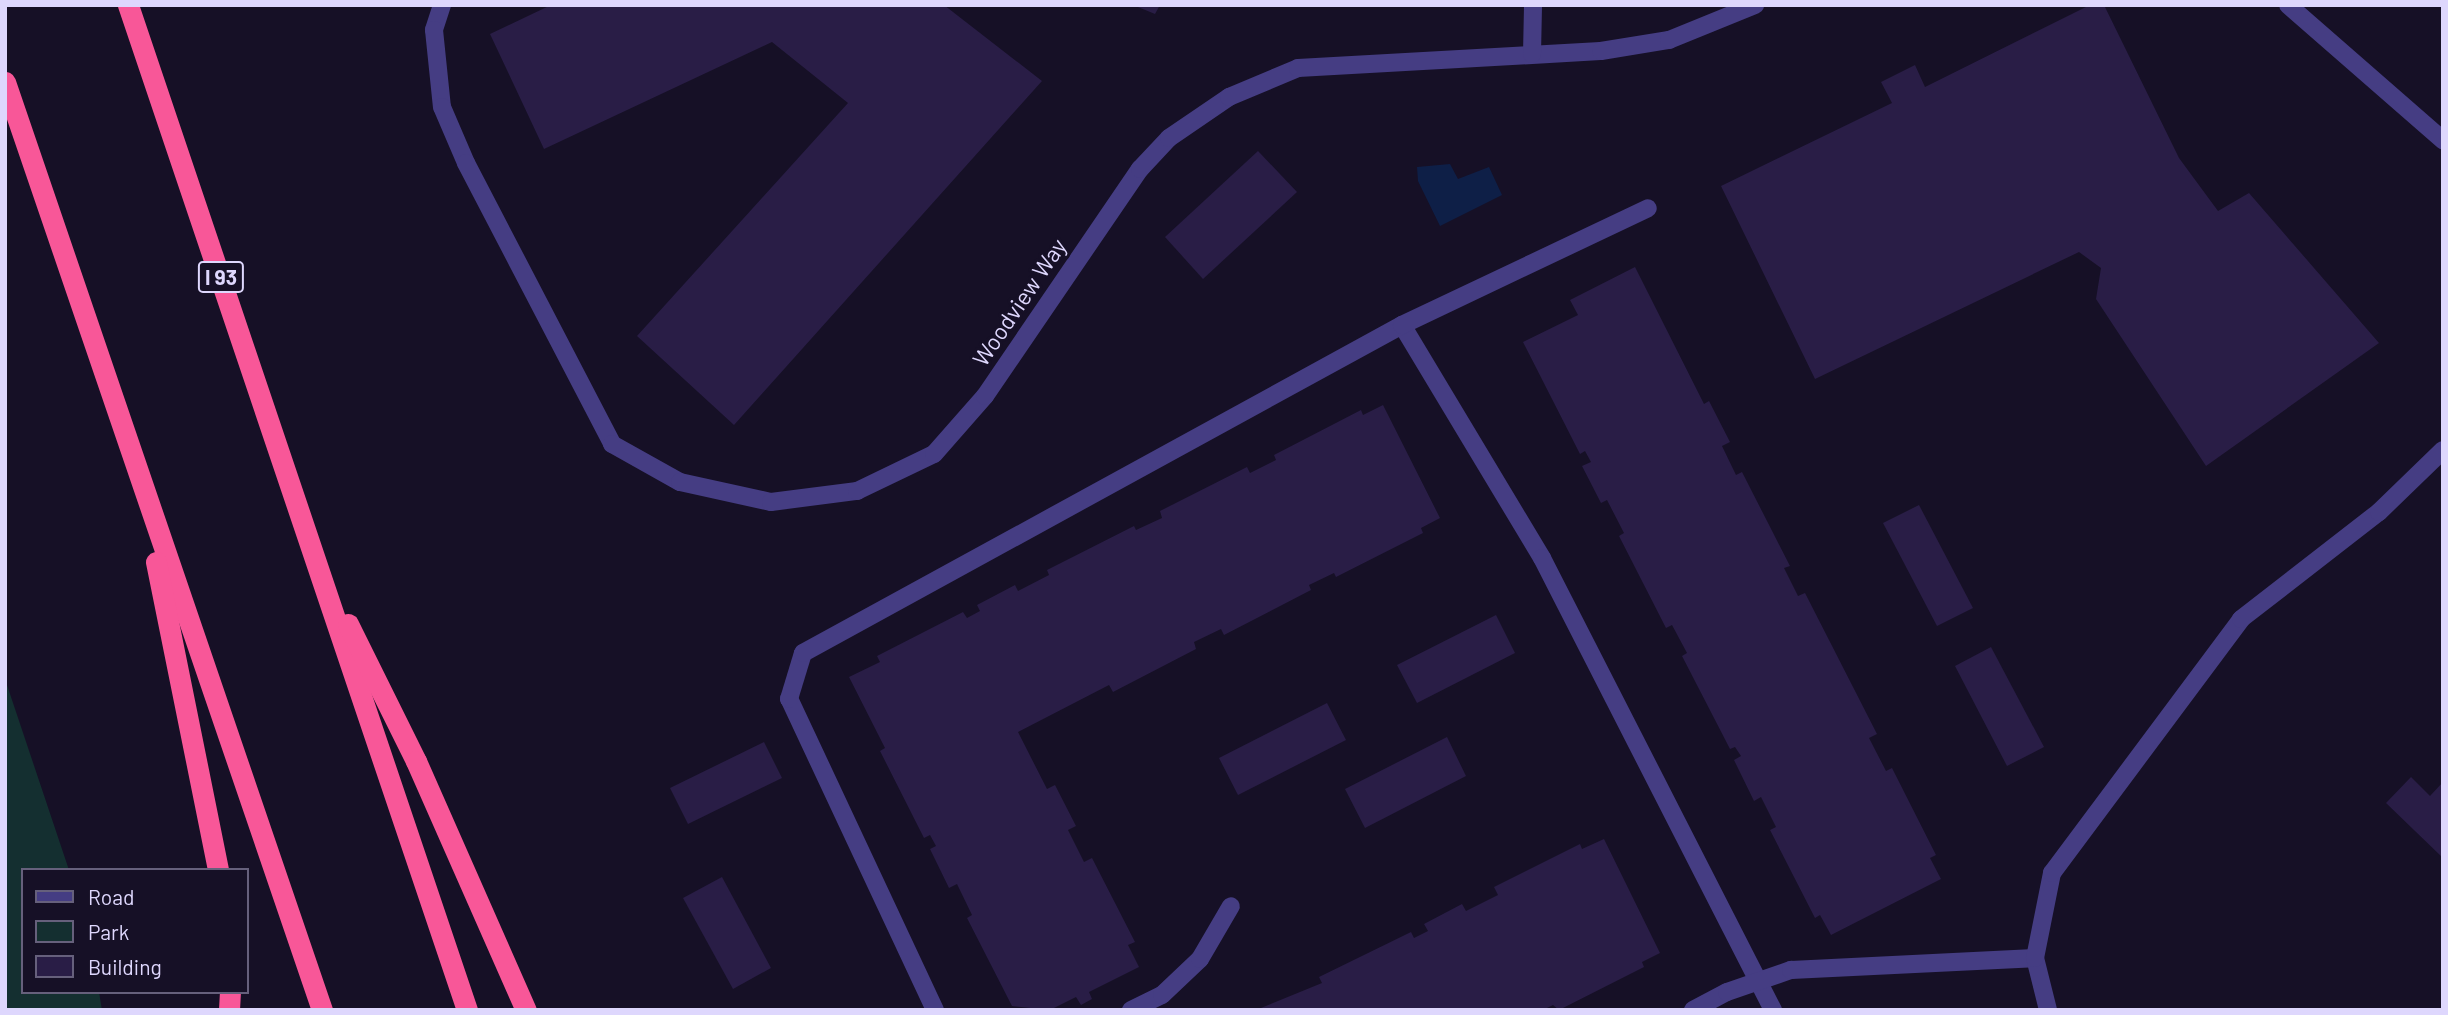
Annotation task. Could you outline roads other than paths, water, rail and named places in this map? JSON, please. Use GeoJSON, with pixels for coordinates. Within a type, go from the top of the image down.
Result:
{"type":"FeatureCollection","features":[{"type":"Feature","properties":{"kind":"highway","name":"I 93"},"geometry":{"type":"LineString","coordinates":[[128,5],[467,1010]]}},
{"type":"Feature","properties":{"kind":"highway"},"geometry":{"type":"LineString","coordinates":[[5,82],[322,1010]]}},
{"type":"Feature","properties":{"kind":"highway"},"geometry":{"type":"LineString","coordinates":[[141,484],[218,868]]}},
{"type":"Feature","properties":{"kind":"highway"},"geometry":{"type":"LineString","coordinates":[[311,550],[416,761],[526,1010]]}},
{"type":"Feature","properties":{"kind":"lane","name":"Woodview Way"},"geometry":{"type":"LineString","coordinates":[[442,5],[434,30],[442,107],[466,163],[612,444],[680,482],[771,502],[858,491],[934,454],[985,396],[1140,169],[1169,138],[1229,97],[1298,68],[1601,51],[1669,40],[1755,5]]}},
{"type":"Feature","properties":{"kind":"lane"},"geometry":{"type":"LineString","coordinates":[[1532,54],[1533,5]]}},
{"type":"Feature","properties":{"kind":"lane"},"geometry":{"type":"LineString","coordinates":[[2288,5],[2443,140]]}},
{"type":"Feature","properties":{"kind":"lane"},"geometry":{"type":"LineString","coordinates":[[934,1010],[789,699],[803,653],[1402,326],[1648,208]]}},
{"type":"Feature","properties":{"kind":"lane"},"geometry":{"type":"LineString","coordinates":[[1402,326],[1542,558],[1756,982],[1773,1010]]}},
{"type":"Feature","properties":{"kind":"lane"},"geometry":{"type":"LineString","coordinates":[[2048,1010],[2035,958],[2052,873],[2241,620],[2379,512],[2443,450]]}},
{"type":"Feature","properties":{"kind":"lane"},"geometry":{"type":"LineString","coordinates":[[1131,1010],[1162,995],[1200,959],[1231,906]]}},
{"type":"Feature","properties":{"kind":"lane"},"geometry":{"type":"LineString","coordinates":[[1693,1010],[1756,982],[1791,970],[2035,958]]}},
{"type":"Feature","properties":{"kind":"water"},"geometry":{"type":"Polygon","coordinates":[[[1450,164],[1458,179],[1489,167],[1502,195],[1440,226],[1418,181],[1417,167],[1450,164]]]}}]}
